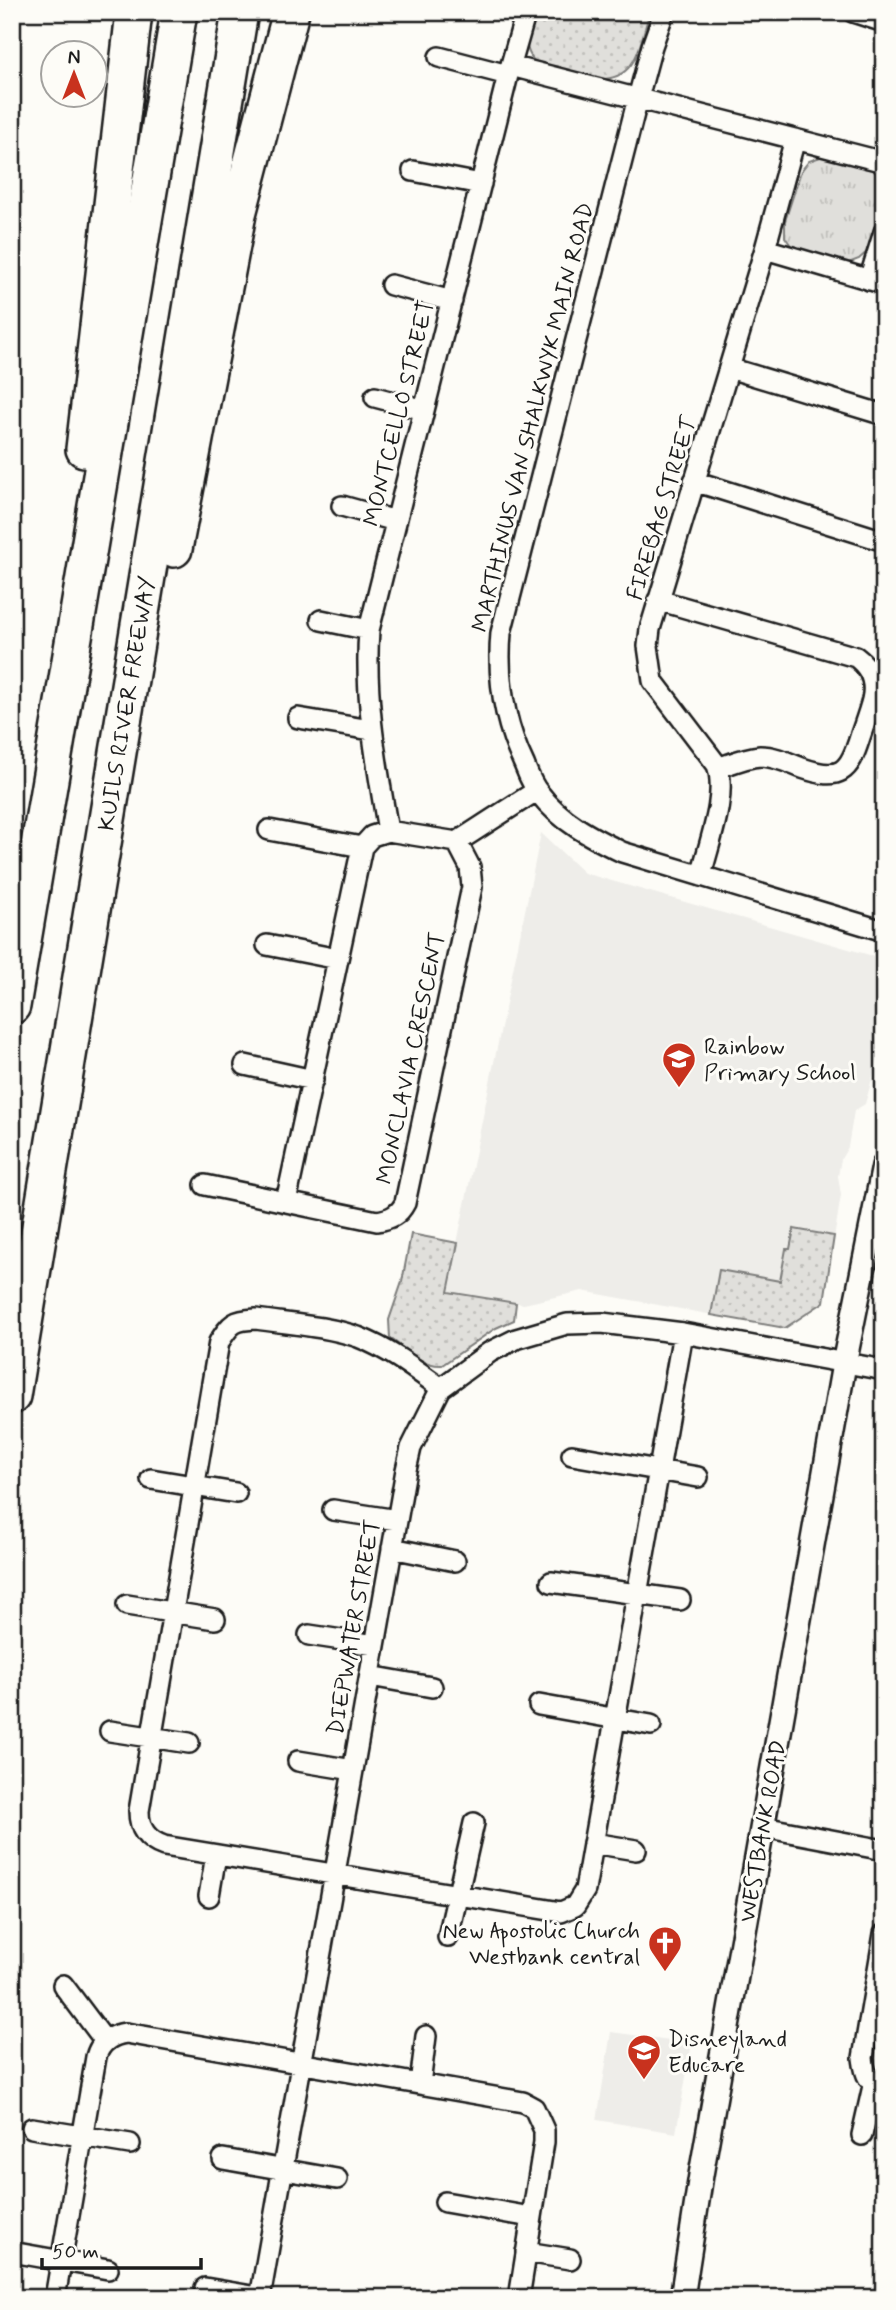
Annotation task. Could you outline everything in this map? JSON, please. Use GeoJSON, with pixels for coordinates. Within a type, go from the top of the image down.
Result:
{"type":"FeatureCollection","features":[{"type":"Feature","properties":{"kind":"highway"},"geometry":{"type":"LineString","coordinates":[[43,831],[47,717],[84,446],[134,12]]}},
{"type":"Feature","properties":{"kind":"highway"},"geometry":{"type":"LineString","coordinates":[[12,1006],[179,12]]}},
{"type":"Feature","properties":{"kind":"highway","name":"KUILS RIVER FREEWAY"},"geometry":{"type":"LineString","coordinates":[[12,1396],[240,12]]}},
{"type":"Feature","properties":{"kind":"highway"},"geometry":{"type":"LineString","coordinates":[[112,781],[143,715],[238,214],[291,12]]}},
{"type":"Feature","properties":{"kind":"street","name":"MONTCELLO STREET"},"geometry":{"type":"LineString","coordinates":[[388,831],[371,730],[367,660],[369,630],[509,70],[526,12]]}},
{"type":"Feature","properties":{"kind":"street","name":"MARTHINUS VAN SHALKWYK MAIN ROAD"},"geometry":{"type":"LineString","coordinates":[[664,12],[638,98],[501,633],[501,695],[518,751],[536,791],[569,823],[587,835],[622,852],[884,931]]}},
{"type":"Feature","properties":{"kind":"street"},"geometry":{"type":"LineString","coordinates":[[852,12],[884,22]]}},
{"type":"Feature","properties":{"kind":"street"},"geometry":{"type":"LineString","coordinates":[[439,57],[638,98],[884,162]]}},
{"type":"Feature","properties":{"kind":"street","name":"FIREBAG STREET"},"geometry":{"type":"LineString","coordinates":[[718,768],[653,681],[648,646],[658,600],[765,249],[795,139]]}},
{"type":"Feature","properties":{"kind":"street"},"geometry":{"type":"LineString","coordinates":[[414,171],[481,184]]}},
{"type":"Feature","properties":{"kind":"street"},"geometry":{"type":"LineString","coordinates":[[765,249],[876,282],[884,232]]}},
{"type":"Feature","properties":{"kind":"street"},"geometry":{"type":"LineString","coordinates":[[391,285],[452,301]]}},
{"type":"Feature","properties":{"kind":"street"},"geometry":{"type":"LineString","coordinates":[[729,368],[884,415]]}},
{"type":"Feature","properties":{"kind":"street"},"geometry":{"type":"LineString","coordinates":[[375,397],[424,410]]}},
{"type":"Feature","properties":{"kind":"street"},"geometry":{"type":"LineString","coordinates":[[694,481],[884,541]]}},
{"type":"Feature","properties":{"kind":"street"},"geometry":{"type":"LineString","coordinates":[[342,506],[396,521]]}},
{"type":"Feature","properties":{"kind":"street"},"geometry":{"type":"LineString","coordinates":[[658,600],[856,657],[870,671],[873,680],[873,698],[853,759],[837,774],[821,775],[772,757],[761,756],[718,768],[721,779],[718,807],[701,876]]}},
{"type":"Feature","properties":{"kind":"street"},"geometry":{"type":"LineString","coordinates":[[321,620],[369,630]]}},
{"type":"Feature","properties":{"kind":"street"},"geometry":{"type":"LineString","coordinates":[[298,718],[371,730]]}},
{"type":"Feature","properties":{"kind":"street"},"geometry":{"type":"LineString","coordinates":[[286,1202],[362,847],[372,835],[388,831],[457,842],[536,791]]}},
{"type":"Feature","properties":{"kind":"street"},"geometry":{"type":"LineString","coordinates":[[270,830],[362,847]]}},
{"type":"Feature","properties":{"kind":"street","name":"MONCLAVIA CRESCENT"},"geometry":{"type":"LineString","coordinates":[[205,1185],[377,1221],[395,1215],[405,1203],[471,887],[470,867],[457,842]]}},
{"type":"Feature","properties":{"kind":"street"},"geometry":{"type":"LineString","coordinates":[[267,945],[338,959]]}},
{"type":"Feature","properties":{"kind":"street"},"geometry":{"type":"LineString","coordinates":[[244,1065],[313,1080]]}},
{"type":"Feature","properties":{"kind":"street","name":"WESTBANK ROAD"},"geometry":{"type":"LineString","coordinates":[[682,2298],[701,2175],[844,1364],[884,1166]]}},
{"type":"Feature","properties":{"kind":"street"},"geometry":{"type":"LineString","coordinates":[[441,1388],[409,1364],[355,1336],[256,1319],[231,1324],[219,1342],[139,1811],[140,1826],[149,1839],[164,1846],[549,1912],[567,1910],[581,1899],[585,1890],[683,1333]]}},
{"type":"Feature","properties":{"kind":"street","name":"DIEPWATER STREET"},"geometry":{"type":"LineString","coordinates":[[261,2298],[411,1448],[441,1388],[490,1352],[516,1339],[568,1324],[602,1323],[683,1333],[884,1370]]}},
{"type":"Feature","properties":{"kind":"street"},"geometry":{"type":"LineString","coordinates":[[572,1455],[698,1476]]}},
{"type":"Feature","properties":{"kind":"street"},"geometry":{"type":"LineString","coordinates":[[151,1479],[236,1493]]}},
{"type":"Feature","properties":{"kind":"street"},"geometry":{"type":"LineString","coordinates":[[332,1510],[397,1520]]}},
{"type":"Feature","properties":{"kind":"street"},"geometry":{"type":"LineString","coordinates":[[392,1548],[454,1561]]}},
{"type":"Feature","properties":{"kind":"street"},"geometry":{"type":"LineString","coordinates":[[551,1582],[680,1600]]}},
{"type":"Feature","properties":{"kind":"street"},"geometry":{"type":"LineString","coordinates":[[127,1605],[215,1619]]}},
{"type":"Feature","properties":{"kind":"street"},"geometry":{"type":"LineString","coordinates":[[309,1634],[375,1645]]}},
{"type":"Feature","properties":{"kind":"street"},"geometry":{"type":"LineString","coordinates":[[370,1676],[432,1687]]}},
{"type":"Feature","properties":{"kind":"street"},"geometry":{"type":"LineString","coordinates":[[539,1705],[651,1725]]}},
{"type":"Feature","properties":{"kind":"street"},"geometry":{"type":"LineString","coordinates":[[110,1731],[189,1743]]}},
{"type":"Feature","properties":{"kind":"street"},"geometry":{"type":"LineString","coordinates":[[298,1761],[353,1770]]}},
{"type":"Feature","properties":{"kind":"street"},"geometry":{"type":"LineString","coordinates":[[448,1937],[474,1823]]}},
{"type":"Feature","properties":{"kind":"street"},"geometry":{"type":"LineString","coordinates":[[763,1828],[884,1850]]}},
{"type":"Feature","properties":{"kind":"street"},"geometry":{"type":"LineString","coordinates":[[593,1843],[636,1850]]}},
{"type":"Feature","properties":{"kind":"street"},"geometry":{"type":"LineString","coordinates":[[209,1896],[216,1855]]}},
{"type":"Feature","properties":{"kind":"street"},"geometry":{"type":"LineString","coordinates":[[862,2135],[879,2088],[865,2072],[863,2052],[880,1970],[884,1934]]}},
{"type":"Feature","properties":{"kind":"street"},"geometry":{"type":"LineString","coordinates":[[63,1985],[105,2041]]}},
{"type":"Feature","properties":{"kind":"street"},"geometry":{"type":"LineString","coordinates":[[55,2298],[98,2049],[116,2034],[126,2033],[523,2102],[534,2108],[544,2130],[544,2142],[519,2298]]}},
{"type":"Feature","properties":{"kind":"street"},"geometry":{"type":"LineString","coordinates":[[420,2084],[426,2036]]}},
{"type":"Feature","properties":{"kind":"street"},"geometry":{"type":"LineString","coordinates":[[32,2128],[130,2144]]}},
{"type":"Feature","properties":{"kind":"street"},"geometry":{"type":"LineString","coordinates":[[223,2160],[337,2179]]}},
{"type":"Feature","properties":{"kind":"street"},"geometry":{"type":"LineString","coordinates":[[444,2202],[531,2217]]}},
{"type":"Feature","properties":{"kind":"street"},"geometry":{"type":"LineString","coordinates":[[526,2252],[569,2259]]}},
{"type":"Feature","properties":{"kind":"street"},"geometry":{"type":"LineString","coordinates":[[17,2253],[108,2269]]}},
{"type":"Feature","properties":{"kind":"street"},"geometry":{"type":"LineString","coordinates":[[205,2288],[261,2298]]}},
{"type":"Feature","properties":{"kind":"shaded area","name":"Rainbow Primary School"},"geometry":{"type":"Polygon","coordinates":[[[541,833],[584,873],[873,956],[884,975],[884,1037],[865,1104],[854,1111],[848,1147],[841,1159],[838,1176],[841,1195],[824,1302],[785,1328],[582,1291],[524,1304],[447,1292],[541,833]]]}},
{"type":"Feature","properties":{"kind":"shaded area","name":"Disneyland Educare"},"geometry":{"type":"Polygon","coordinates":[[[611,2032],[692,2043],[676,2133],[597,2120],[611,2032]]]}},
{"type":"Feature","properties":{"kind":"green space"},"geometry":{"type":"Polygon","coordinates":[[[534,12],[650,12],[635,58],[629,67],[611,78],[597,79],[536,63],[527,45],[534,12]]]}},
{"type":"Feature","properties":{"kind":"green space"},"geometry":{"type":"Polygon","coordinates":[[[823,156],[871,168],[884,185],[884,199],[869,250],[859,259],[846,264],[792,247],[785,237],[785,221],[801,171],[809,161],[823,156]]]}},
{"type":"Feature","properties":{"kind":"green space"},"geometry":{"type":"Polygon","coordinates":[[[794,1229],[834,1236],[824,1302],[785,1328],[711,1315],[719,1270],[780,1281],[786,1249],[790,1249],[794,1229]]]}},
{"type":"Feature","properties":{"kind":"green space"},"geometry":{"type":"Polygon","coordinates":[[[411,1234],[458,1243],[448,1292],[516,1303],[514,1320],[496,1328],[442,1365],[421,1360],[390,1338],[389,1320],[402,1282],[411,1234]]]}},
{"type":"Feature","properties":{"kind":"place","name":"Rainbow Primary School"},"geometry":{"type":"Point","coordinates":[679,1089]}},
{"type":"Feature","properties":{"kind":"place","name":"New Apostolic Church Westbank central"},"geometry":{"type":"Point","coordinates":[665,1973]}},
{"type":"Feature","properties":{"kind":"place","name":"Disneyland Educare"},"geometry":{"type":"Point","coordinates":[644,2081]}}]}
